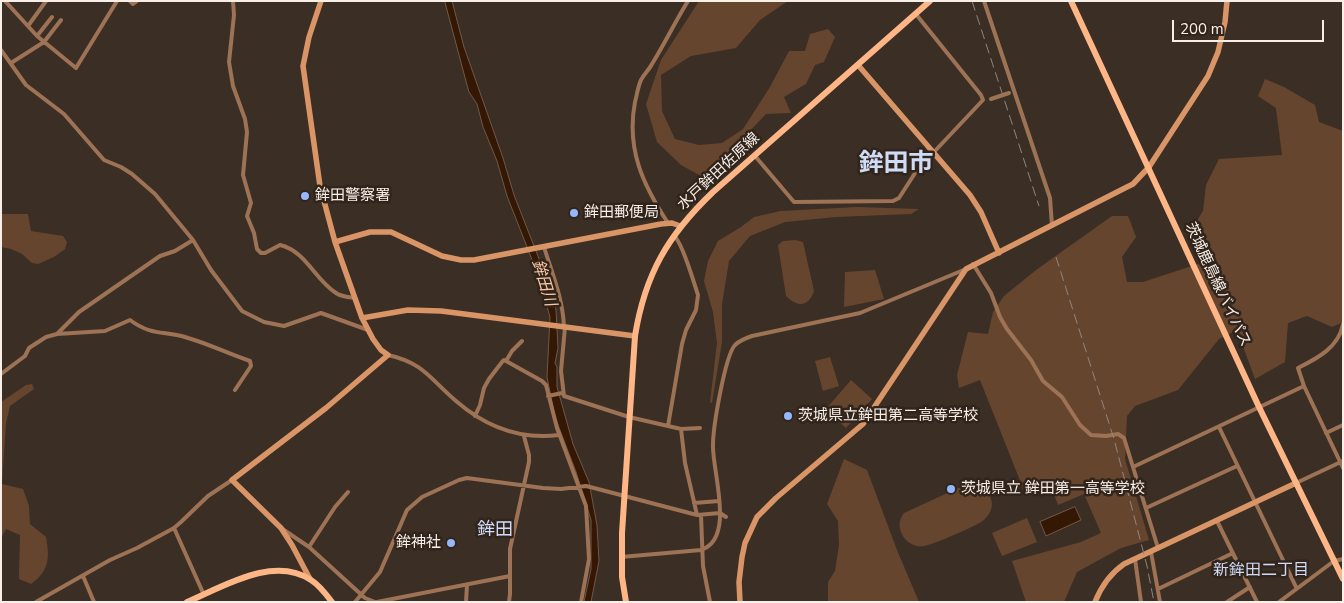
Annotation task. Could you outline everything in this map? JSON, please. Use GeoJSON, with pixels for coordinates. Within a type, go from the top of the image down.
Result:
{"type":"FeatureCollection","features":[{"type":"Feature","properties":{"kind":"main road","name":"水戸鉾田佐原線"},"geometry":{"type":"LineString","coordinates":[[626,602],[621,557],[635,336],[647,287],[673,235],[713,192],[930,1]]}},
{"type":"Feature","properties":{"kind":"main road","name":"茨城鹿島線バイパス"},"geometry":{"type":"LineString","coordinates":[[1071,1],[1260,407],[1343,578]]}},
{"type":"Feature","properties":{"kind":"main road"},"geometry":{"type":"LineString","coordinates":[[187,602],[251,575],[269,571],[288,572],[310,579],[332,602]]}},
{"type":"Feature","properties":{"kind":"street"},"geometry":{"type":"LineString","coordinates":[[5,1],[37,36],[76,68],[117,1]]}},
{"type":"Feature","properties":{"kind":"street"},"geometry":{"type":"LineString","coordinates":[[28,26],[46,1]]}},
{"type":"Feature","properties":{"kind":"street"},"geometry":{"type":"LineString","coordinates":[[130,1],[133,4],[137,1]]}},
{"type":"Feature","properties":{"kind":"street"},"geometry":{"type":"LineString","coordinates":[[233,1],[234,15],[229,62],[233,86],[245,119],[247,132],[243,175],[251,203],[247,216],[254,233],[257,249],[261,253],[265,253],[280,245],[288,247],[313,269],[335,293],[344,297],[355,298]]}},
{"type":"Feature","properties":{"kind":"street"},"geometry":{"type":"LineString","coordinates":[[321,1],[309,37],[303,66],[320,186],[335,242],[368,330],[377,345],[388,354],[417,365],[475,416],[524,436],[559,435]]}},
{"type":"Feature","properties":{"kind":"street"},"geometry":{"type":"LineString","coordinates":[[668,224],[654,203],[641,176],[634,149],[633,112],[641,80],[688,1]]}},
{"type":"Feature","properties":{"kind":"street"},"geometry":{"type":"LineString","coordinates":[[984,1],[1050,198],[1052,226]]}},
{"type":"Feature","properties":{"kind":"street"},"geometry":{"type":"LineString","coordinates":[[621,557],[702,550],[712,544],[718,534],[720,513],[713,453],[714,434],[724,375],[735,345],[752,336],[870,310],[966,269],[1133,184],[1149,167],[1212,69],[1221,37],[1227,1]]}},
{"type":"Feature","properties":{"kind":"street"},"geometry":{"type":"LineString","coordinates":[[916,13],[981,95],[982,100]]}},
{"type":"Feature","properties":{"kind":"street"},"geometry":{"type":"LineString","coordinates":[[37,36],[52,17]]}},
{"type":"Feature","properties":{"kind":"street"},"geometry":{"type":"LineString","coordinates":[[10,63],[44,42],[61,20]]}},
{"type":"Feature","properties":{"kind":"street"},"geometry":{"type":"LineString","coordinates":[[1,50],[26,85],[64,114],[104,160],[132,174],[155,194],[193,240],[211,270],[242,311],[264,322],[284,326],[320,313],[368,330]]}},
{"type":"Feature","properties":{"kind":"street"},"geometry":{"type":"LineString","coordinates":[[858,65],[970,195],[981,212],[999,252]]}},
{"type":"Feature","properties":{"kind":"street"},"geometry":{"type":"LineString","coordinates":[[754,156],[794,202],[893,201],[899,198],[917,170],[982,100],[1009,94],[1014,91]]}},
{"type":"Feature","properties":{"kind":"street"},"geometry":{"type":"LineString","coordinates":[[335,242],[370,232],[391,232],[452,259],[474,260],[672,223],[680,226]]}},
{"type":"Feature","properties":{"kind":"street"},"geometry":{"type":"LineString","coordinates":[[668,426],[682,344],[697,303],[698,295],[679,241],[673,235]]}},
{"type":"Feature","properties":{"kind":"street"},"geometry":{"type":"LineString","coordinates":[[57,334],[79,312],[160,256],[175,251],[193,240]]}},
{"type":"Feature","properties":{"kind":"street"},"geometry":{"type":"LineString","coordinates":[[543,247],[560,296],[563,312],[562,394]]}},
{"type":"Feature","properties":{"kind":"street"},"geometry":{"type":"LineString","coordinates":[[973,264],[991,293],[1000,317],[1043,381],[1062,397],[1080,425],[1091,435],[1118,434],[1124,438],[1158,549]]}},
{"type":"Feature","properties":{"kind":"street"},"geometry":{"type":"LineString","coordinates":[[740,602],[739,582],[745,543],[755,522],[766,507],[863,424],[966,269]]}},
{"type":"Feature","properties":{"kind":"street"},"geometry":{"type":"LineString","coordinates":[[362,318],[391,312],[423,310],[455,312],[635,336]]}},
{"type":"Feature","properties":{"kind":"street"},"geometry":{"type":"LineString","coordinates":[[1,374],[25,356],[29,348],[37,342],[57,334],[105,332],[130,320],[141,328],[159,334],[187,337],[250,361],[252,366],[235,390]]}},
{"type":"Feature","properties":{"kind":"street"},"geometry":{"type":"LineString","coordinates":[[1343,324],[1339,338],[1325,352],[1298,368],[1304,386],[1343,468]]}},
{"type":"Feature","properties":{"kind":"street"},"geometry":{"type":"LineString","coordinates":[[475,416],[489,379],[522,341]]}},
{"type":"Feature","properties":{"kind":"street"},"geometry":{"type":"LineString","coordinates":[[36,602],[174,528],[208,496],[232,480],[326,408],[388,354]]}},
{"type":"Feature","properties":{"kind":"street"},"geometry":{"type":"LineString","coordinates":[[506,361],[546,385],[559,435],[581,487],[587,515],[589,559],[581,602]]}},
{"type":"Feature","properties":{"kind":"street"},"geometry":{"type":"LineString","coordinates":[[1133,467],[1304,386]]}},
{"type":"Feature","properties":{"kind":"street"},"geometry":{"type":"LineString","coordinates":[[549,395],[562,394],[568,398],[629,417],[681,429],[700,428]]}},
{"type":"Feature","properties":{"kind":"street"},"geometry":{"type":"LineString","coordinates":[[1326,433],[1343,425]]}},
{"type":"Feature","properties":{"kind":"street"},"geometry":{"type":"LineString","coordinates":[[1219,427],[1296,587]]}},
{"type":"Feature","properties":{"kind":"street"},"geometry":{"type":"LineString","coordinates":[[681,429],[685,463],[694,503],[699,515],[706,585],[710,602]]}},
{"type":"Feature","properties":{"kind":"street"},"geometry":{"type":"LineString","coordinates":[[508,602],[510,594],[510,549],[529,455],[524,436]]}},
{"type":"Feature","properties":{"kind":"street"},"geometry":{"type":"LineString","coordinates":[[1095,602],[1113,573],[1124,564],[1341,462]]}},
{"type":"Feature","properties":{"kind":"street"},"geometry":{"type":"LineString","coordinates":[[1146,508],[1238,466]]}},
{"type":"Feature","properties":{"kind":"street"},"geometry":{"type":"LineString","coordinates":[[355,602],[380,572],[407,510],[422,497],[467,478],[524,487],[594,488],[699,515],[720,513],[726,517]]}},
{"type":"Feature","properties":{"kind":"street"},"geometry":{"type":"LineString","coordinates":[[232,480],[281,528],[292,544],[310,579]]}},
{"type":"Feature","properties":{"kind":"street"},"geometry":{"type":"LineString","coordinates":[[309,546],[335,507],[348,492]]}},
{"type":"Feature","properties":{"kind":"street"},"geometry":{"type":"LineString","coordinates":[[694,503],[719,501]]}},
{"type":"Feature","properties":{"kind":"street"},"geometry":{"type":"LineString","coordinates":[[1218,521],[1257,602]]}},
{"type":"Feature","properties":{"kind":"street"},"geometry":{"type":"LineString","coordinates":[[174,528],[204,594]]}},
{"type":"Feature","properties":{"kind":"street"},"geometry":{"type":"LineString","coordinates":[[281,528],[309,546],[362,595],[376,602],[510,576]]}},
{"type":"Feature","properties":{"kind":"street"},"geometry":{"type":"LineString","coordinates":[[740,538],[745,543]]}},
{"type":"Feature","properties":{"kind":"street"},"geometry":{"type":"LineString","coordinates":[[1150,552],[1160,602]]}},
{"type":"Feature","properties":{"kind":"street"},"geometry":{"type":"LineString","coordinates":[[1158,589],[1233,553]]}},
{"type":"Feature","properties":{"kind":"street"},"geometry":{"type":"LineString","coordinates":[[1135,559],[1141,602]]}},
{"type":"Feature","properties":{"kind":"street"},"geometry":{"type":"LineString","coordinates":[[1278,602],[1334,561],[1343,559]]}},
{"type":"Feature","properties":{"kind":"street"},"geometry":{"type":"LineString","coordinates":[[83,576],[94,602]]}},
{"type":"Feature","properties":{"kind":"street"},"geometry":{"type":"LineString","coordinates":[[466,602],[467,585]]}},
{"type":"Feature","properties":{"kind":"street"},"geometry":{"type":"LineString","coordinates":[[1227,602],[1250,587]]}},
{"type":"Feature","properties":{"kind":"shaded area"},"geometry":{"type":"Polygon","coordinates":[[[699,1],[788,1],[760,20],[736,48],[691,56],[661,75],[662,111],[675,139],[699,145],[722,143],[743,129],[770,87],[789,51],[805,51],[810,34],[828,29],[835,37],[824,62],[815,65],[806,84],[784,97],[791,113],[766,114],[749,132],[742,154],[710,181],[681,165],[657,142],[646,104],[661,60],[699,1]]]}},
{"type":"Feature","properties":{"kind":"shaded area"},"geometry":{"type":"Polygon","coordinates":[[[1265,79],[1284,87],[1315,105],[1319,122],[1343,131],[1343,322],[1332,327],[1307,316],[1288,323],[1285,362],[1255,379],[1237,330],[1219,339],[1178,390],[1135,406],[1127,416],[1125,459],[1149,540],[1121,548],[1077,572],[1064,602],[1026,602],[1012,561],[1081,542],[1101,533],[1084,494],[1058,505],[1051,486],[1025,493],[980,380],[959,388],[957,375],[968,332],[988,334],[993,312],[1004,296],[1036,270],[1112,216],[1128,216],[1136,237],[1122,257],[1127,282],[1143,282],[1207,261],[1193,227],[1203,211],[1206,185],[1219,159],[1282,155],[1276,108],[1258,96],[1265,79]]]}},
{"type":"Feature","properties":{"kind":"shaded area"},"geometry":{"type":"Polygon","coordinates":[[[857,207],[919,209],[911,214],[836,217],[785,222],[750,236],[729,261],[722,304],[722,342],[712,403],[710,402],[717,343],[713,312],[704,281],[708,261],[718,241],[754,217],[781,211],[857,207]]]}},
{"type":"Feature","properties":{"kind":"shaded area"},"geometry":{"type":"Polygon","coordinates":[[[1,214],[28,214],[31,231],[63,236],[67,242],[65,249],[54,257],[38,264],[32,263],[22,254],[1,247],[1,214]]]}},
{"type":"Feature","properties":{"kind":"shaded area"},"geometry":{"type":"Polygon","coordinates":[[[795,240],[803,242],[814,291],[812,297],[802,304],[790,300],[786,296],[778,245],[783,241],[795,240]]]}},
{"type":"Feature","properties":{"kind":"shaded area"},"geometry":{"type":"Polygon","coordinates":[[[875,270],[884,299],[844,307],[845,272],[875,270]]]}},
{"type":"Feature","properties":{"kind":"shaded area"},"geometry":{"type":"Polygon","coordinates":[[[830,357],[839,386],[823,391],[815,361],[830,357]]]}},
{"type":"Feature","properties":{"kind":"shaded area"},"geometry":{"type":"Polygon","coordinates":[[[851,380],[872,399],[846,428],[825,410],[851,380]]]}},
{"type":"Feature","properties":{"kind":"shaded area"},"geometry":{"type":"Polygon","coordinates":[[[32,384],[34,389],[10,406],[6,423],[2,484],[23,489],[29,506],[30,524],[46,537],[47,564],[42,574],[31,584],[19,579],[20,535],[6,529],[1,538],[1,402],[26,385],[32,384]]]}},
{"type":"Feature","properties":{"kind":"shaded area"},"geometry":{"type":"Polygon","coordinates":[[[844,459],[867,470],[919,602],[828,602],[828,582],[835,571],[839,545],[838,521],[827,504],[844,459]]]}},
{"type":"Feature","properties":{"kind":"shaded area"},"geometry":{"type":"Polygon","coordinates":[[[967,484],[981,488],[990,496],[992,507],[984,520],[974,526],[924,546],[914,545],[903,537],[900,523],[904,513],[967,484]]]}},
{"type":"Feature","properties":{"kind":"shaded area"},"geometry":{"type":"Polygon","coordinates":[[[1027,518],[1037,542],[1002,556],[992,533],[1027,518]]]}},
{"type":"Feature","properties":{"kind":"water","name":"鉾田川"},"geometry":{"type":"Polygon","coordinates":[[[445,1],[452,1],[464,47],[514,195],[545,274],[556,310],[558,348],[555,363],[557,367],[557,387],[573,444],[589,482],[597,525],[599,561],[591,602],[584,602],[591,569],[591,520],[576,472],[555,417],[547,377],[550,317],[538,275],[507,196],[477,104],[469,92],[445,1]]]}},
{"type":"Feature","properties":{"kind":"water"},"geometry":{"type":"Polygon","coordinates":[[[1075,507],[1081,520],[1046,536],[1040,522],[1075,507]]]}},
{"type":"Feature","properties":{"kind":"railway"},"geometry":{"type":"LineString","coordinates":[[972,1],[1039,206]]}},
{"type":"Feature","properties":{"kind":"railway"},"geometry":{"type":"LineString","coordinates":[[1056,257],[1114,439],[1147,566],[1154,602]]}},
{"type":"Feature","properties":{"kind":"place","name":"鉾田警察署"},"geometry":{"type":"Point","coordinates":[305,196]}},
{"type":"Feature","properties":{"kind":"place","name":"鉾田郵便局"},"geometry":{"type":"Point","coordinates":[574,213]}},
{"type":"Feature","properties":{"kind":"place","name":"茨城県立鉾田第二高等学校"},"geometry":{"type":"Point","coordinates":[788,416]}},
{"type":"Feature","properties":{"kind":"place","name":"茨城県立 鉾田第一高等学校"},"geometry":{"type":"Point","coordinates":[951,489]}},
{"type":"Feature","properties":{"kind":"place","name":"鉾神社"},"geometry":{"type":"Point","coordinates":[451,543]}},
{"type":"Feature","properties":{"kind":"district","name":"鉾田市"},"geometry":{"type":"Point","coordinates":[896,165]}},
{"type":"Feature","properties":{"kind":"district","name":"鉾田"},"geometry":{"type":"Point","coordinates":[495,531]}},
{"type":"Feature","properties":{"kind":"district","name":"新鉾田二丁目"},"geometry":{"type":"Point","coordinates":[1261,571]}}]}
